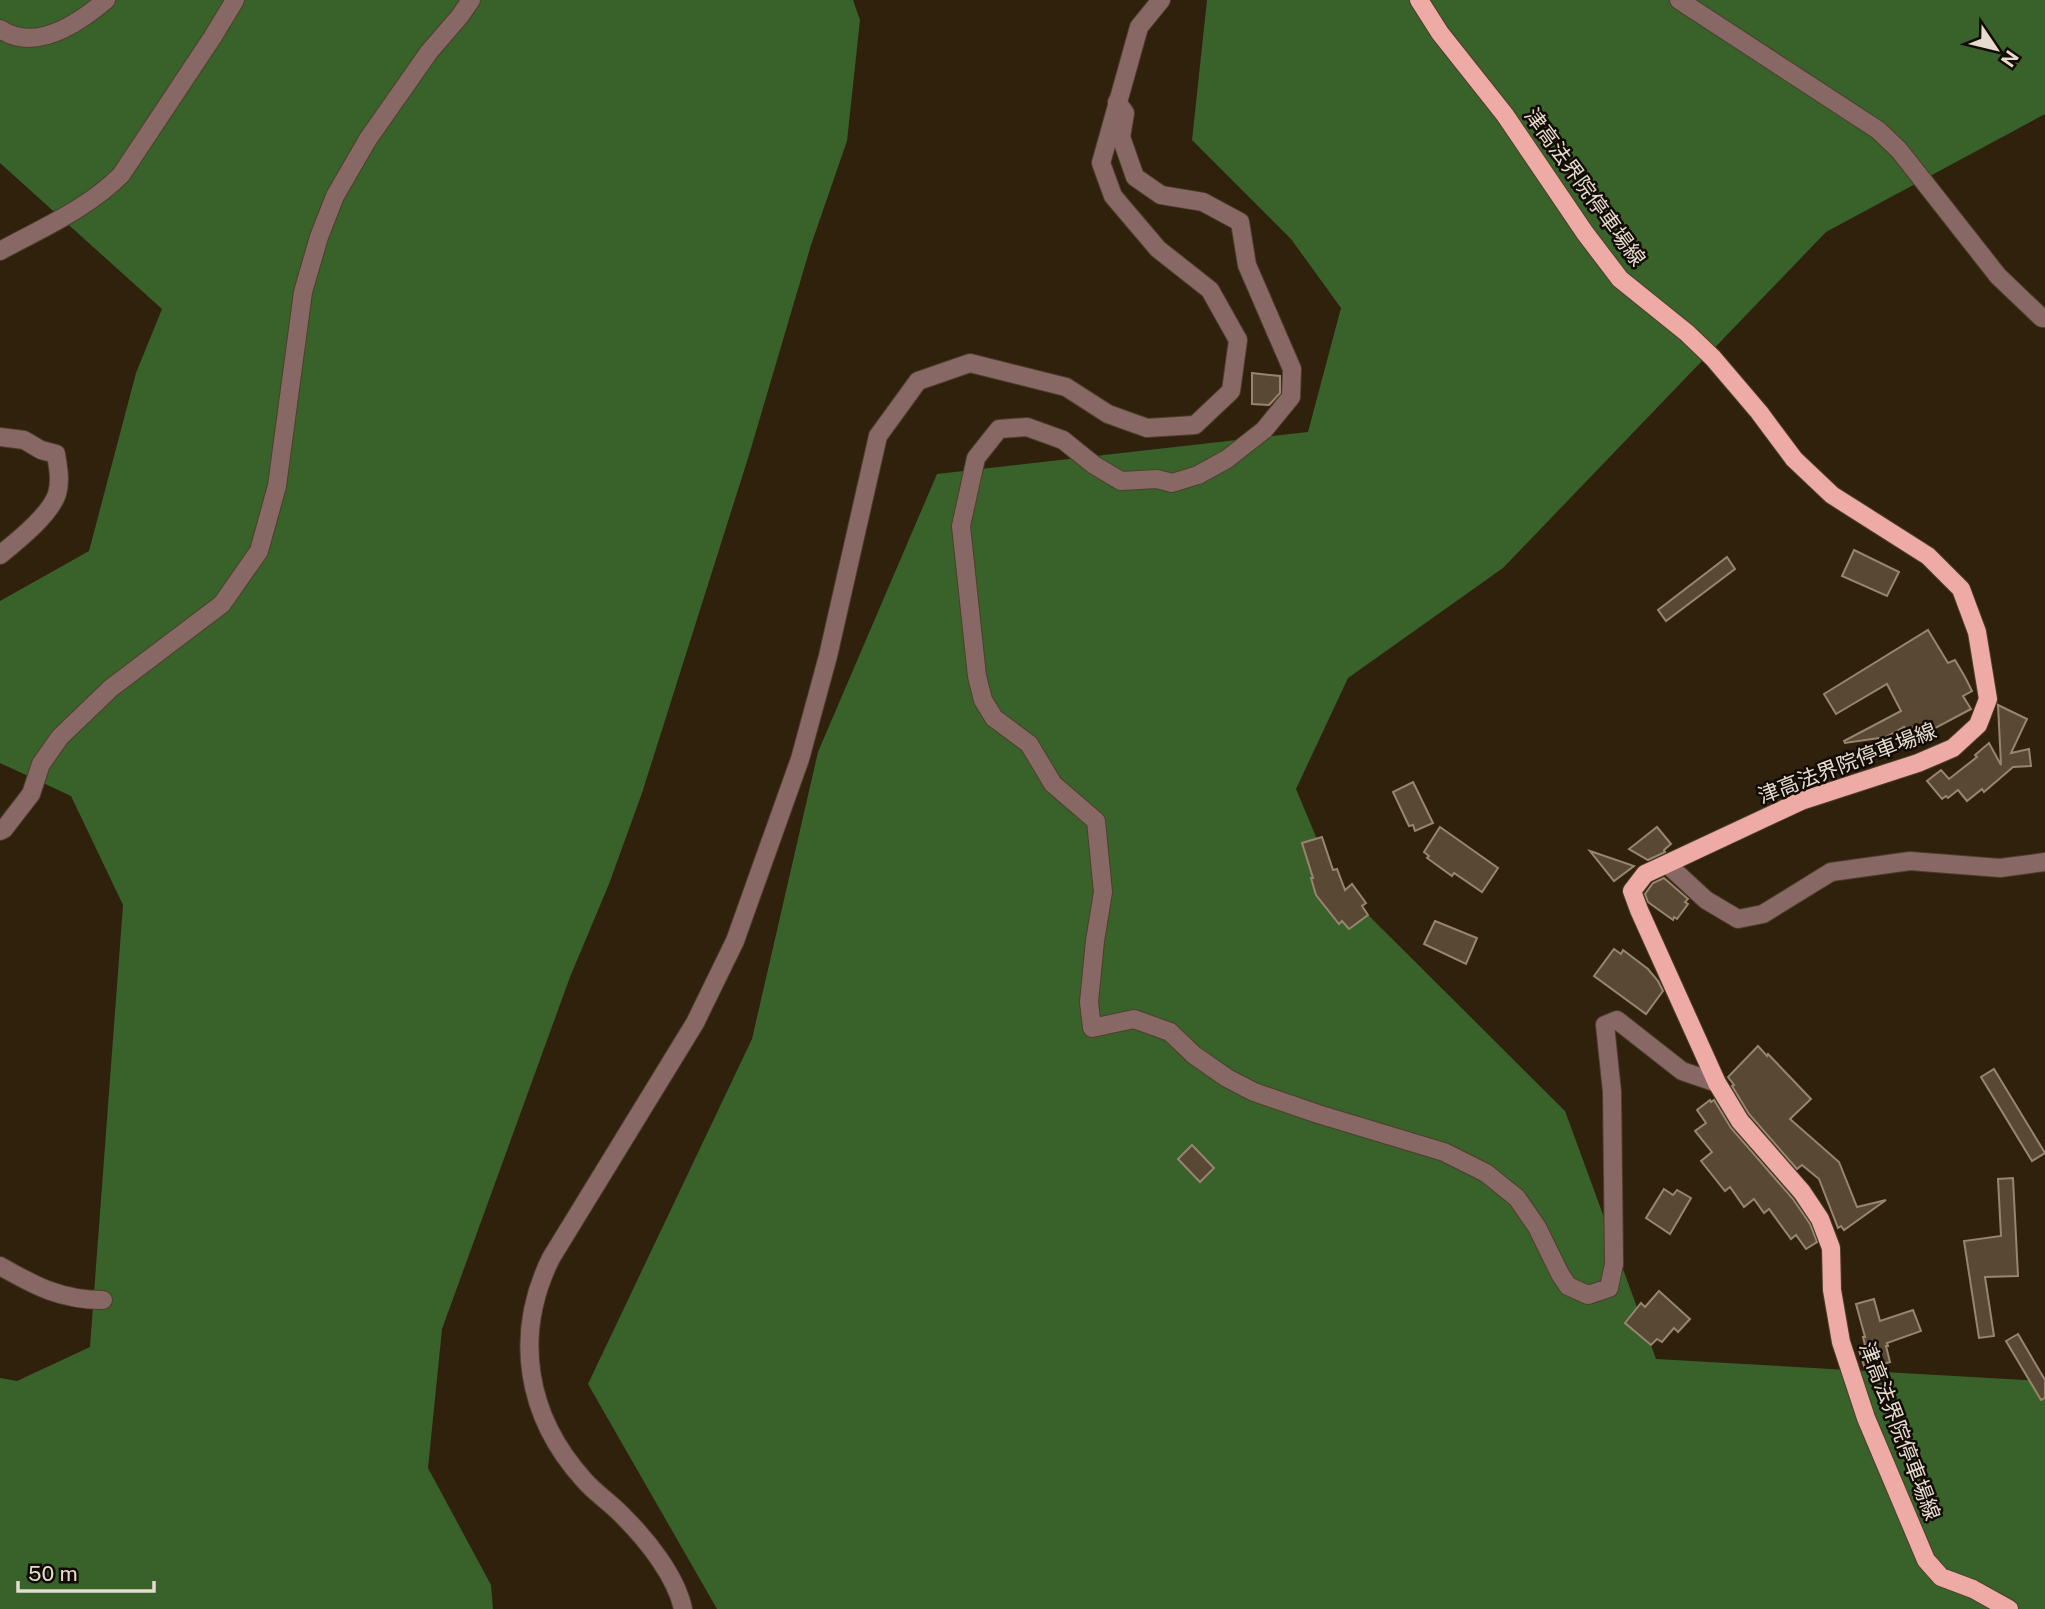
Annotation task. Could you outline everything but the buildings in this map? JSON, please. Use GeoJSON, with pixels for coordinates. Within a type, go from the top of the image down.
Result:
{"type":"FeatureCollection","features":[{"type":"Feature","properties":{"kind":"main road","name":"津高法界院停車場線"},"geometry":{"type":"LineString","coordinates":[[1419,0],[1440,33],[1505,115],[1585,233],[1620,279],[1687,333],[1713,358],[1759,412],[1794,459],[1832,495],[1928,556],[1961,589],[1977,632],[1988,699],[1978,725],[1953,748],[1801,801],[1645,874],[1632,891],[1717,1083],[1740,1121],[1802,1192],[1820,1219],[1831,1248],[1832,1290],[1841,1342],[1867,1418],[1926,1560],[1941,1577],[1973,1589],[2009,1609]]}},
{"type":"Feature","properties":{"kind":"street"},"geometry":{"type":"LineString","coordinates":[[0,29],[28,38],[53,34],[90,13],[106,0]]}},
{"type":"Feature","properties":{"kind":"street"},"geometry":{"type":"LineString","coordinates":[[0,251],[74,211],[106,190],[121,175],[212,38],[234,0]]}},
{"type":"Feature","properties":{"kind":"street"},"geometry":{"type":"LineString","coordinates":[[0,831],[31,794],[41,764],[60,737],[111,688],[222,604],[259,551],[277,486],[297,324],[318,237],[334,196],[368,139],[429,52],[471,0]]}},
{"type":"Feature","properties":{"kind":"street"},"geometry":{"type":"LineString","coordinates":[[683,1609],[681,1599],[656,1553],[623,1515],[584,1481],[555,1442],[535,1396],[528,1358],[535,1303],[542,1276],[695,1023],[735,941],[800,759],[828,656],[878,436],[918,381],[970,363],[1066,387],[1108,415],[1147,428],[1195,425],[1231,391],[1238,340],[1210,290],[1158,249],[1113,196],[1101,163],[1139,27],[1161,0]]}},
{"type":"Feature","properties":{"kind":"street"},"geometry":{"type":"LineString","coordinates":[[1679,0],[1878,130],[1899,150],[1998,276],[2045,318]]}},
{"type":"Feature","properties":{"kind":"street"},"geometry":{"type":"LineString","coordinates":[[1117,102],[1125,113],[1121,137],[1135,177],[1161,195],[1203,202],[1240,222],[1247,265],[1292,369],[1291,397],[1264,430],[1227,459],[1198,475],[1172,483],[1157,479],[1121,481],[1094,465],[1063,440],[1027,427],[999,429],[976,458],[961,526],[977,676],[983,700],[994,718],[1029,744],[1053,784],[1096,821],[1103,892],[1089,1002],[1092,1028],[1135,1019],[1170,1032],[1194,1055],[1227,1078],[1254,1092],[1444,1152],[1486,1173],[1517,1198],[1537,1227],[1568,1286],[1588,1295],[1609,1288],[1614,1264],[1612,1092],[1605,1026],[1617,1020],[1682,1071],[1717,1083]]}},
{"type":"Feature","properties":{"kind":"street"},"geometry":{"type":"LineString","coordinates":[[0,437],[24,440],[41,450],[56,454],[59,477],[57,495],[37,524],[0,555]]}},
{"type":"Feature","properties":{"kind":"street"},"geometry":{"type":"LineString","coordinates":[[1667,864],[1706,900],[1738,919],[1763,914],[1831,872],[1841,870],[1910,860],[2000,868],[2045,862]]}},
{"type":"Feature","properties":{"kind":"street"},"geometry":{"type":"LineString","coordinates":[[0,1266],[41,1289],[86,1300],[103,1300]]}},
{"type":"Feature","properties":{"kind":"green space"},"geometry":{"type":"Polygon","coordinates":[[[0,0],[853,0],[860,20],[847,141],[811,245],[749,455],[642,793],[609,884],[570,977],[442,1329],[428,1468],[491,1585],[493,1609],[0,1609],[0,1378],[17,1381],[90,1347],[123,905],[71,796],[0,763],[0,601],[89,551],[136,373],[162,309],[0,163],[0,0]]]}},
{"type":"Feature","properties":{"kind":"green space"},"geometry":{"type":"Polygon","coordinates":[[[1207,0],[2045,0],[2045,114],[1826,232],[1503,568],[1348,678],[1296,789],[1335,882],[1565,1111],[1656,1359],[2043,1381],[2045,1377],[2045,1609],[717,1609],[588,1384],[752,1039],[818,752],[937,474],[1308,432],[1341,308],[1291,239],[1192,140],[1207,0]]]}}]}
